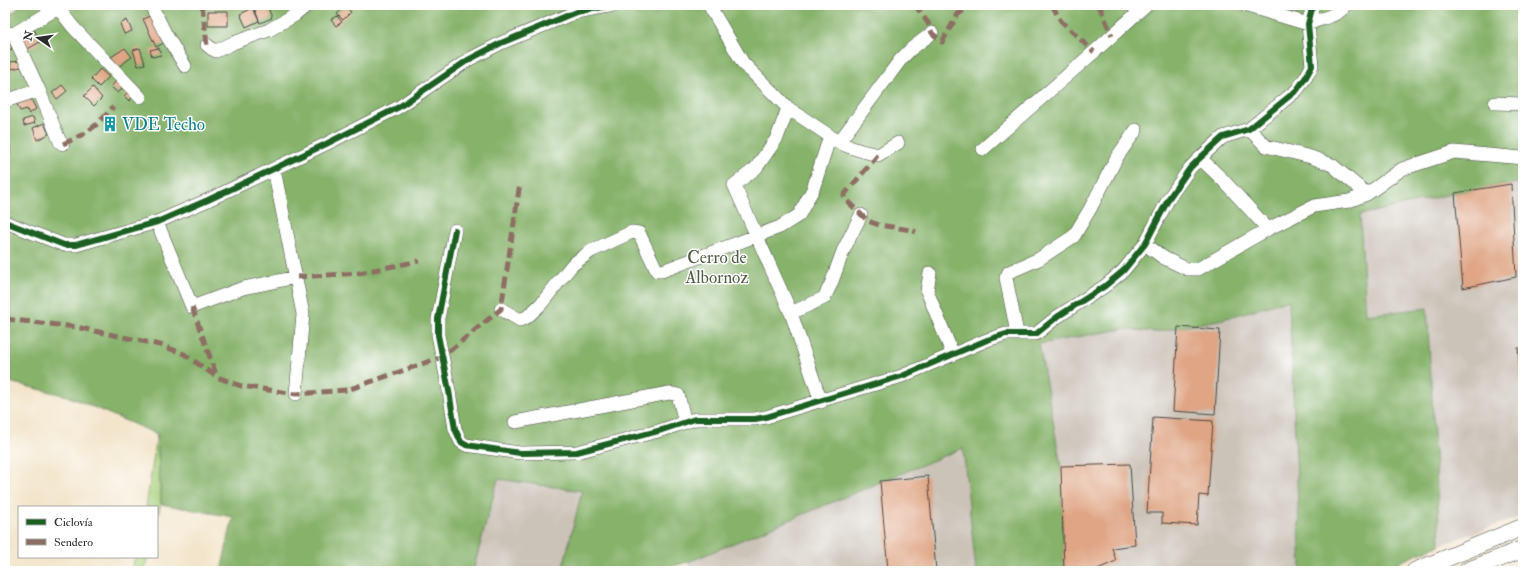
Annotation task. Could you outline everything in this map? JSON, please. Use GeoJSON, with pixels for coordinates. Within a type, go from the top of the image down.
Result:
{"type":"FeatureCollection","features":[{"type":"Feature","properties":{"kind":"main road"},"geometry":{"type":"LineString","coordinates":[[1415,571],[1523,527]]}},
{"type":"Feature","properties":{"kind":"main road"},"geometry":{"type":"LineString","coordinates":[[1467,571],[1523,549]]}},
{"type":"Feature","properties":{"kind":"street"},"geometry":{"type":"LineString","coordinates":[[151,5],[165,33],[185,66]]}},
{"type":"Feature","properties":{"kind":"street"},"geometry":{"type":"LineString","coordinates":[[207,45],[212,50],[216,51],[269,30],[295,15],[307,5]]}},
{"type":"Feature","properties":{"kind":"street"},"geometry":{"type":"LineString","coordinates":[[5,222],[64,245],[76,245],[157,222],[274,169],[399,107],[468,60],[501,43],[576,12],[614,5]]}},
{"type":"Feature","properties":{"kind":"street"},"geometry":{"type":"LineString","coordinates":[[709,5],[743,63],[788,108],[835,139],[860,151],[878,155],[898,143]]}},
{"type":"Feature","properties":{"kind":"street"},"geometry":{"type":"LineString","coordinates":[[983,148],[1097,50],[1146,5]]}},
{"type":"Feature","properties":{"kind":"street"},"geometry":{"type":"LineString","coordinates":[[1244,5],[1308,24],[1319,19],[1327,18],[1335,14],[1346,5]]}},
{"type":"Feature","properties":{"kind":"street"},"geometry":{"type":"LineString","coordinates":[[455,230],[438,320],[438,335],[455,429],[461,442],[466,445],[520,453],[577,452],[662,430],[695,419],[755,419],[766,417],[821,402],[902,376],[1006,334],[1036,334],[1105,286],[1124,271],[1145,244],[1169,198],[1190,168],[1223,137],[1249,129],[1297,90],[1312,66],[1308,24],[1313,5]]}},
{"type":"Feature","properties":{"kind":"street"},"geometry":{"type":"LineString","coordinates":[[63,144],[60,142],[39,90],[9,33],[57,7],[72,27],[140,97]]}},
{"type":"Feature","properties":{"kind":"street"},"geometry":{"type":"LineString","coordinates":[[501,309],[520,320],[527,317],[541,304],[572,265],[591,251],[632,232],[640,233],[657,271],[662,271],[780,227],[799,216],[813,189],[835,139],[901,59],[911,49],[932,33]]}},
{"type":"Feature","properties":{"kind":"street"},"geometry":{"type":"LineString","coordinates":[[5,101],[39,90]]}},
{"type":"Feature","properties":{"kind":"street"},"geometry":{"type":"LineString","coordinates":[[1495,103],[1523,104]]}},
{"type":"Feature","properties":{"kind":"street"},"geometry":{"type":"LineString","coordinates":[[788,108],[777,138],[756,168],[734,185],[791,313],[821,402]]}},
{"type":"Feature","properties":{"kind":"street"},"geometry":{"type":"LineString","coordinates":[[1249,129],[1266,146],[1311,157],[1332,165],[1367,194]]}},
{"type":"Feature","properties":{"kind":"street"},"geometry":{"type":"LineString","coordinates":[[1017,334],[1006,278],[1009,272],[1039,259],[1074,236],[1117,157],[1136,130]]}},
{"type":"Feature","properties":{"kind":"street"},"geometry":{"type":"LineString","coordinates":[[1145,244],[1164,258],[1187,269],[1198,269],[1268,229],[1314,206],[1349,201],[1367,194],[1402,169],[1454,152],[1523,158]]}},
{"type":"Feature","properties":{"kind":"street"},"geometry":{"type":"LineString","coordinates":[[1200,158],[1222,179],[1268,229]]}},
{"type":"Feature","properties":{"kind":"street"},"geometry":{"type":"LineString","coordinates":[[274,169],[303,314],[296,394]]}},
{"type":"Feature","properties":{"kind":"street"},"geometry":{"type":"LineString","coordinates":[[791,313],[824,298],[831,284],[843,251],[861,215]]}},
{"type":"Feature","properties":{"kind":"street"},"geometry":{"type":"LineString","coordinates":[[157,222],[192,307],[243,288],[297,278]]}},
{"type":"Feature","properties":{"kind":"street"},"geometry":{"type":"LineString","coordinates":[[930,273],[927,291],[953,355]]}},
{"type":"Feature","properties":{"kind":"street"},"geometry":{"type":"LineString","coordinates":[[515,422],[669,393],[678,395],[685,422]]}},
{"type":"Feature","properties":{"kind":"shaded area"},"geometry":{"type":"Polygon","coordinates":[[[1523,182],[1523,516],[1440,545],[1427,308],[1366,315],[1360,215],[1455,193],[1523,182]]]}},
{"type":"Feature","properties":{"kind":"shaded area"},"geometry":{"type":"Polygon","coordinates":[[[1289,299],[1301,571],[1064,571],[1038,344],[1122,329],[1156,332],[1219,320],[1289,299]]]}},
{"type":"Feature","properties":{"kind":"shaded area"},"geometry":{"type":"Polygon","coordinates":[[[963,448],[976,571],[689,571],[688,562],[963,448]]]}},
{"type":"Feature","properties":{"kind":"shaded area"},"geometry":{"type":"Polygon","coordinates":[[[498,479],[582,491],[562,571],[473,571],[498,479]]]}},
{"type":"Feature","properties":{"kind":"green space","name":"Cerro de Albornoz"},"geometry":{"type":"Polygon","coordinates":[[[18,5],[1523,5],[1523,182],[1455,193],[1360,215],[1366,315],[1427,308],[1440,545],[1378,571],[1301,571],[1289,300],[1219,320],[1156,332],[1122,329],[1039,344],[1061,466],[1064,571],[976,571],[963,448],[688,562],[654,571],[562,571],[582,491],[498,479],[473,571],[221,571],[233,517],[161,504],[157,434],[67,396],[5,381],[5,14],[9,14],[18,9],[18,5]]]}},
{"type":"Feature","properties":{"kind":"green space"},"geometry":{"type":"Polygon","coordinates":[[[157,434],[161,504],[158,515],[158,506],[146,506],[157,434]]]}},
{"type":"Feature","properties":{"kind":"green space"},"geometry":{"type":"Polygon","coordinates":[[[135,558],[148,558],[145,571],[131,571],[135,558]]]}},
{"type":"Feature","properties":{"kind":"building"},"geometry":{"type":"Polygon","coordinates":[[[253,5],[267,5],[272,18],[260,23],[253,5]]]}},
{"type":"Feature","properties":{"kind":"building"},"geometry":{"type":"Polygon","coordinates":[[[345,6],[351,12],[343,20],[337,14],[345,6]]]}},
{"type":"Feature","properties":{"kind":"building"},"geometry":{"type":"Polygon","coordinates":[[[253,8],[259,21],[246,27],[240,14],[253,8]]]}},
{"type":"Feature","properties":{"kind":"building"},"geometry":{"type":"Polygon","coordinates":[[[208,11],[228,11],[228,26],[208,26],[208,11]]]}},
{"type":"Feature","properties":{"kind":"building"},"geometry":{"type":"Polygon","coordinates":[[[154,14],[166,42],[156,47],[143,19],[154,14]]]}},
{"type":"Feature","properties":{"kind":"building"},"geometry":{"type":"Polygon","coordinates":[[[337,16],[342,22],[336,26],[331,20],[337,16]]]}},
{"type":"Feature","properties":{"kind":"building"},"geometry":{"type":"Polygon","coordinates":[[[127,20],[132,31],[124,34],[120,24],[127,20]]]}},
{"type":"Feature","properties":{"kind":"building"},"geometry":{"type":"Polygon","coordinates":[[[33,27],[40,42],[26,50],[20,34],[33,27]]]}},
{"type":"Feature","properties":{"kind":"building"},"geometry":{"type":"Polygon","coordinates":[[[10,38],[12,49],[5,51],[5,39],[10,38]]]}},
{"type":"Feature","properties":{"kind":"building"},"geometry":{"type":"Polygon","coordinates":[[[125,48],[132,57],[118,67],[111,57],[125,48]]]}},
{"type":"Feature","properties":{"kind":"building"},"geometry":{"type":"Polygon","coordinates":[[[140,48],[145,64],[138,66],[133,50],[140,48]]]}},
{"type":"Feature","properties":{"kind":"building"},"geometry":{"type":"Polygon","coordinates":[[[159,48],[161,55],[152,57],[150,50],[159,48]]]}},
{"type":"Feature","properties":{"kind":"building"},"geometry":{"type":"Polygon","coordinates":[[[20,61],[21,67],[11,69],[10,62],[20,61]]]}},
{"type":"Feature","properties":{"kind":"building"},"geometry":{"type":"Polygon","coordinates":[[[100,69],[109,77],[99,87],[91,79],[100,69]]]}},
{"type":"Feature","properties":{"kind":"building"},"geometry":{"type":"Polygon","coordinates":[[[119,77],[127,83],[118,93],[111,87],[119,77]]]}},
{"type":"Feature","properties":{"kind":"building"},"geometry":{"type":"Polygon","coordinates":[[[62,85],[67,91],[57,99],[52,93],[62,85]]]}},
{"type":"Feature","properties":{"kind":"building"},"geometry":{"type":"Polygon","coordinates":[[[93,87],[102,98],[94,106],[84,96],[93,87]]]}},
{"type":"Feature","properties":{"kind":"building"},"geometry":{"type":"Polygon","coordinates":[[[131,88],[137,93],[129,101],[124,96],[131,88]]]}},
{"type":"Feature","properties":{"kind":"building"},"geometry":{"type":"Polygon","coordinates":[[[31,99],[36,109],[29,114],[27,109],[20,111],[17,104],[31,99]]]}},
{"type":"Feature","properties":{"kind":"building"},"geometry":{"type":"Polygon","coordinates":[[[33,117],[35,123],[24,126],[23,120],[33,117]]]}},
{"type":"Feature","properties":{"kind":"building","name":"VDE Techo"},"geometry":{"type":"Polygon","coordinates":[[[108,118],[117,125],[113,131],[104,123],[108,118]]]}},
{"type":"Feature","properties":{"kind":"building"},"geometry":{"type":"Polygon","coordinates":[[[44,123],[49,134],[37,140],[33,128],[44,123]]]}},
{"type":"Feature","properties":{"kind":"building"},"geometry":{"type":"Polygon","coordinates":[[[5,145],[10,145],[10,156],[5,156],[5,145]]]}},
{"type":"Feature","properties":{"kind":"building"},"geometry":{"type":"Polygon","coordinates":[[[1511,184],[1516,277],[1463,288],[1455,193],[1511,184]]]}},
{"type":"Feature","properties":{"kind":"building"},"geometry":{"type":"Polygon","coordinates":[[[1178,327],[1220,330],[1215,414],[1173,411],[1178,327]]]}},
{"type":"Feature","properties":{"kind":"building"},"geometry":{"type":"Polygon","coordinates":[[[1518,348],[1523,348],[1523,398],[1522,398],[1518,348]]]}},
{"type":"Feature","properties":{"kind":"building"},"geometry":{"type":"Polygon","coordinates":[[[1153,417],[1213,421],[1208,496],[1199,495],[1197,525],[1162,523],[1162,513],[1147,513],[1153,417]]]}},
{"type":"Feature","properties":{"kind":"building"},"geometry":{"type":"Polygon","coordinates":[[[1130,464],[1135,545],[1112,548],[1116,561],[1093,571],[1064,571],[1061,466],[1130,464]]]}},
{"type":"Feature","properties":{"kind":"building"},"geometry":{"type":"Polygon","coordinates":[[[928,476],[936,571],[888,571],[880,481],[928,476]]]}},
{"type":"Feature","properties":{"kind":"marked path"},"geometry":{"type":"LineString","coordinates":[[202,5],[207,45]]}},
{"type":"Feature","properties":{"kind":"marked path"},"geometry":{"type":"LineString","coordinates":[[915,5],[928,23],[932,33],[942,42],[958,14],[971,5]]}},
{"type":"Feature","properties":{"kind":"marked path"},"geometry":{"type":"LineString","coordinates":[[1052,5],[1061,21],[1094,52]]}},
{"type":"Feature","properties":{"kind":"marked path"},"geometry":{"type":"LineString","coordinates":[[1099,5],[1112,36]]}},
{"type":"Feature","properties":{"kind":"marked path"},"geometry":{"type":"LineString","coordinates":[[63,144],[91,129],[102,120],[113,107]]}},
{"type":"Feature","properties":{"kind":"marked path"},"geometry":{"type":"LineString","coordinates":[[878,155],[844,195],[845,199],[868,221],[879,225],[916,232]]}},
{"type":"Feature","properties":{"kind":"marked path"},"geometry":{"type":"LineString","coordinates":[[5,319],[76,327],[160,345],[184,354],[217,377],[241,386],[296,394],[347,390],[442,357],[501,309],[520,183]]}},
{"type":"Feature","properties":{"kind":"marked path"},"geometry":{"type":"LineString","coordinates":[[297,277],[359,273],[419,261]]}},
{"type":"Feature","properties":{"kind":"marked path"},"geometry":{"type":"LineString","coordinates":[[192,307],[217,377]]}},
{"type":"Feature","properties":{"kind":"cycle path"},"geometry":{"type":"LineString","coordinates":[[5,222],[64,245],[76,245],[157,222],[208,200],[326,144],[399,107],[468,60],[501,43],[576,12],[614,5]]}},
{"type":"Feature","properties":{"kind":"cycle path"},"geometry":{"type":"LineString","coordinates":[[455,230],[438,319],[438,335],[455,429],[461,442],[466,445],[520,453],[577,452],[662,430],[695,419],[755,419],[766,417],[902,376],[987,340],[1006,334],[1036,334],[1057,317],[1105,286],[1123,271],[1145,244],[1169,198],[1190,168],[1223,137],[1249,129],[1297,90],[1312,66],[1308,24],[1313,5]]}},
{"type":"Feature","properties":{"kind":"place","name":"VDE Techo"},"geometry":{"type":"Point","coordinates":[110,124]}}]}
